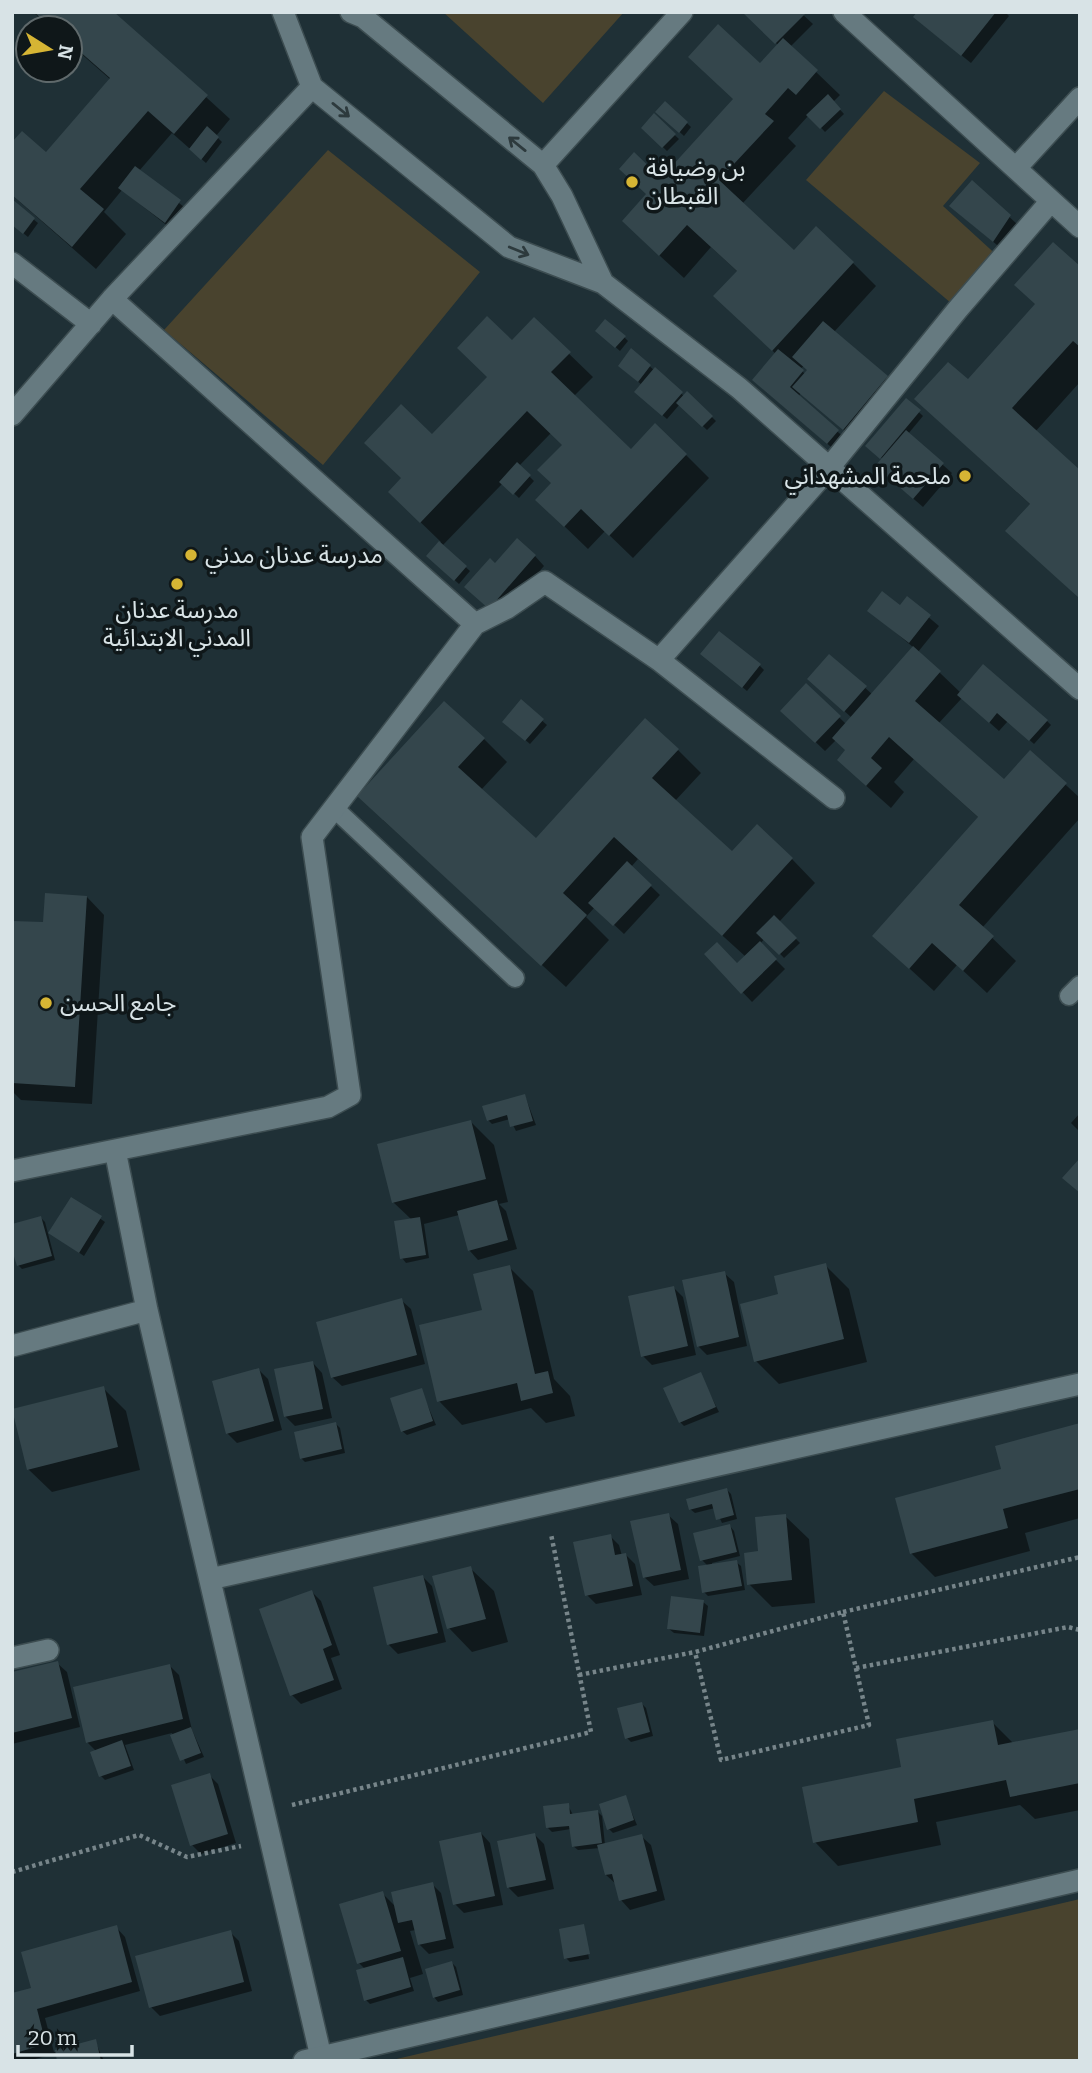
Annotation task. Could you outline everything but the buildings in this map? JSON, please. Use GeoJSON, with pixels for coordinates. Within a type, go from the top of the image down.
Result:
{"type":"FeatureCollection","features":[{"type":"Feature","properties":{"kind":"street"},"geometry":{"type":"LineString","coordinates":[[283,12],[312,87],[509,247],[603,283],[739,388],[828,469],[1077,681]]}},
{"type":"Feature","properties":{"kind":"street"},"geometry":{"type":"LineString","coordinates":[[351,12],[363,17],[543,165],[562,196],[603,283]]}},
{"type":"Feature","properties":{"kind":"street"},"geometry":{"type":"LineString","coordinates":[[543,165],[682,12]]}},
{"type":"Feature","properties":{"kind":"street"},"geometry":{"type":"LineString","coordinates":[[844,12],[1080,227]]}},
{"type":"Feature","properties":{"kind":"street"},"geometry":{"type":"LineString","coordinates":[[12,415],[112,299],[312,87]]}},
{"type":"Feature","properties":{"kind":"street"},"geometry":{"type":"LineString","coordinates":[[1016,168],[1080,97]]}},
{"type":"Feature","properties":{"kind":"street"},"geometry":{"type":"LineString","coordinates":[[659,660],[828,469],[958,309],[1051,201]]}},
{"type":"Feature","properties":{"kind":"street"},"geometry":{"type":"LineString","coordinates":[[12,263],[91,324]]}},
{"type":"Feature","properties":{"kind":"street"},"geometry":{"type":"LineString","coordinates":[[112,299],[475,624]]}},
{"type":"Feature","properties":{"kind":"street"},"geometry":{"type":"LineString","coordinates":[[12,1171],[328,1107],[350,1095],[312,837],[475,624],[508,608],[545,582],[659,660],[834,798]]}},
{"type":"Feature","properties":{"kind":"street"},"geometry":{"type":"LineString","coordinates":[[115,1150],[147,1310],[271,1840],[312,2059],[1080,1881]]}},
{"type":"Feature","properties":{"kind":"street"},"geometry":{"type":"LineString","coordinates":[[12,1346],[147,1310]]}},
{"type":"Feature","properties":{"kind":"street"},"geometry":{"type":"LineString","coordinates":[[210,1579],[1080,1384]]}},
{"type":"Feature","properties":{"kind":"street"},"geometry":{"type":"LineString","coordinates":[[12,1658],[48,1650]]}},
{"type":"Feature","properties":{"kind":"lane"},"geometry":{"type":"LineString","coordinates":[[334,808],[516,978]]}},
{"type":"Feature","properties":{"kind":"path"},"geometry":{"type":"LineString","coordinates":[[264,1812],[591,1732],[545,1504]]}},
{"type":"Feature","properties":{"kind":"path"},"geometry":{"type":"LineString","coordinates":[[579,1675],[695,1652],[843,1612],[1080,1558]]}},
{"type":"Feature","properties":{"kind":"path"},"geometry":{"type":"LineString","coordinates":[[695,1652],[721,1760],[869,1725],[843,1612]]}},
{"type":"Feature","properties":{"kind":"path"},"geometry":{"type":"LineString","coordinates":[[856,1668],[1068,1627],[1080,1630]]}},
{"type":"Feature","properties":{"kind":"path"},"geometry":{"type":"LineString","coordinates":[[12,1872],[139,1835],[187,1857],[271,1840]]}},
{"type":"Feature","properties":{"kind":"shaded area"},"geometry":{"type":"Polygon","coordinates":[[[443,12],[624,12],[543,103],[443,12]]]}},
{"type":"Feature","properties":{"kind":"shaded area"},"geometry":{"type":"Polygon","coordinates":[[[884,91],[980,163],[943,206],[1001,259],[958,309],[806,180],[884,91]]]}},
{"type":"Feature","properties":{"kind":"shaded area"},"geometry":{"type":"Polygon","coordinates":[[[328,150],[480,272],[323,465],[164,330],[328,150]]]}},
{"type":"Feature","properties":{"kind":"shaded area"},"geometry":{"type":"Polygon","coordinates":[[[1080,1899],[1080,2061],[388,2061],[1080,1899]]]}},
{"type":"Feature","properties":{"kind":"place","name":"بن وضيافة القبطان"},"geometry":{"type":"Point","coordinates":[632,182]}},
{"type":"Feature","properties":{"kind":"place","name":"ملحمة المشهداني"},"geometry":{"type":"Point","coordinates":[965,476]}},
{"type":"Feature","properties":{"kind":"place","name":"مدرسة عدنان مدني"},"geometry":{"type":"Point","coordinates":[191,555]}},
{"type":"Feature","properties":{"kind":"place","name":"مدرسة عدنان المدني الابتدائية"},"geometry":{"type":"Point","coordinates":[177,584]}},
{"type":"Feature","properties":{"kind":"place","name":"جامع الحسن"},"geometry":{"type":"Point","coordinates":[46,1003]}}]}
